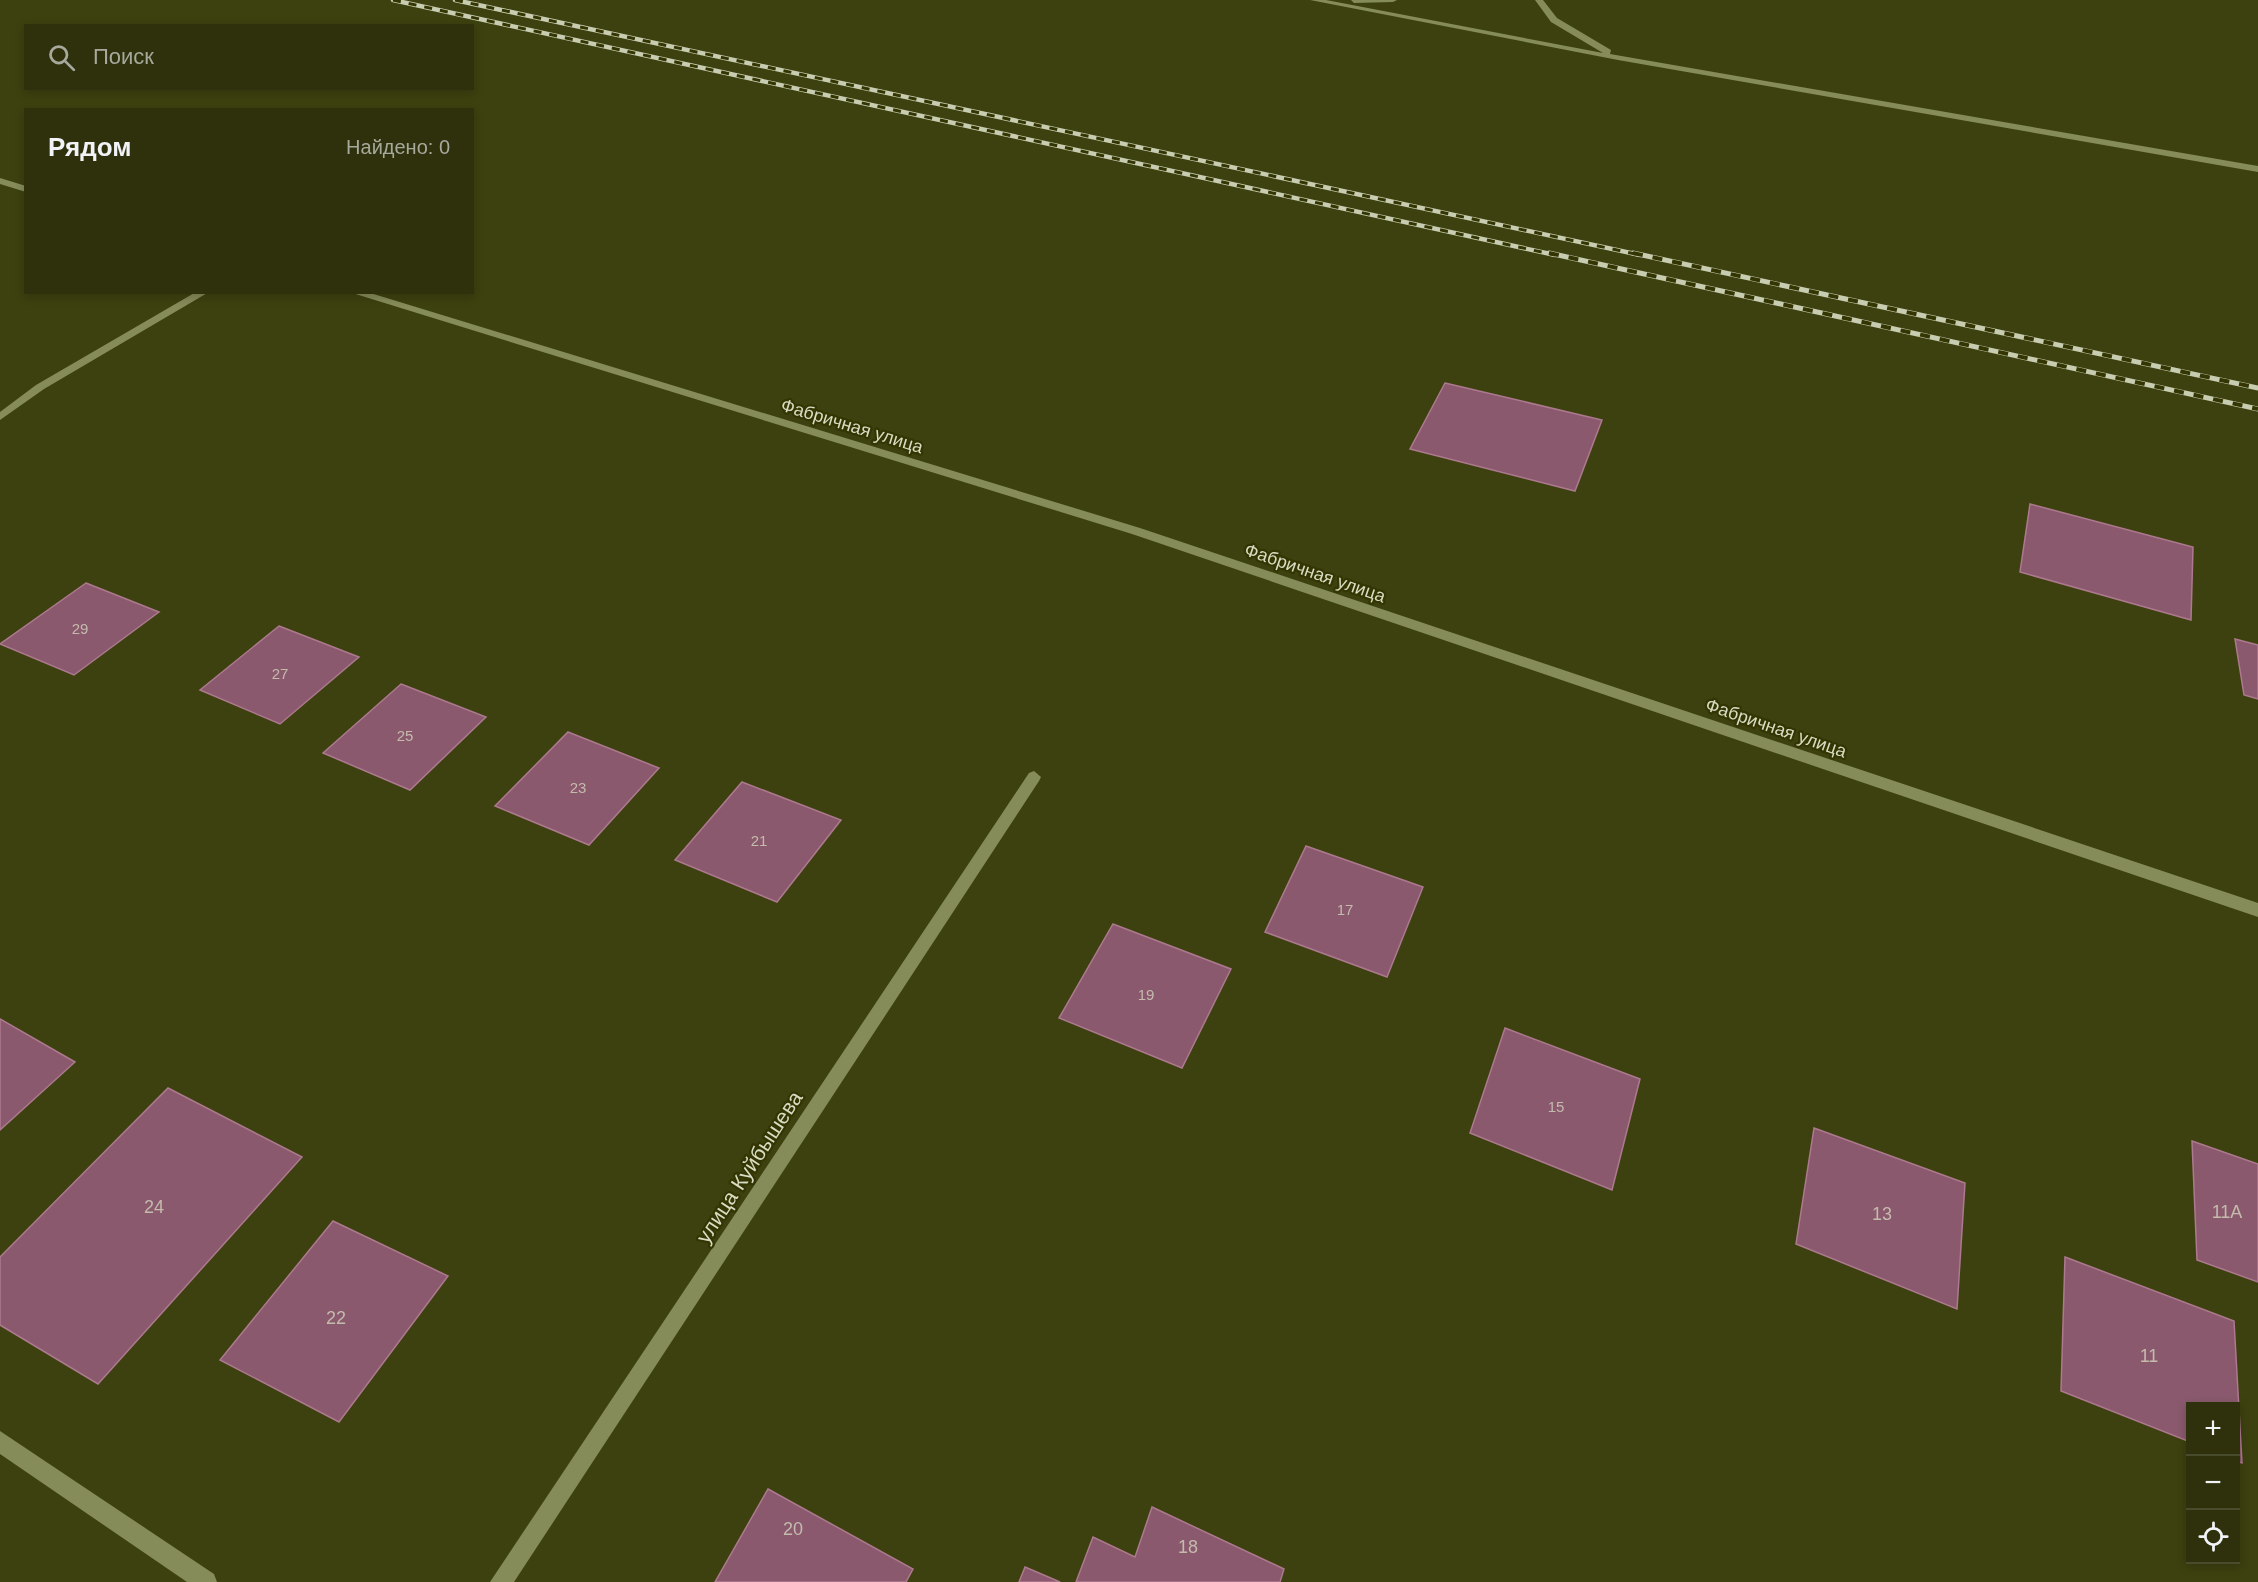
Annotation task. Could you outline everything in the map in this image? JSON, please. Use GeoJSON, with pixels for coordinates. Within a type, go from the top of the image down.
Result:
{"type":"FeatureCollection","features":[{"type":"Feature","properties":{"kind":"street"},"geometry":{"type":"LineString","coordinates":[[1314,0],[1618,58],[2258,169]]}},
{"type":"Feature","properties":{"kind":"street"},"geometry":{"type":"LineString","coordinates":[[1325,2],[1393,0]]}},
{"type":"Feature","properties":{"kind":"street"},"geometry":{"type":"LineString","coordinates":[[1539,0],[1554,20],[1618,58]]}},
{"type":"Feature","properties":{"kind":"street"},"geometry":{"type":"LineString","coordinates":[[0,181],[24,188]]}},
{"type":"Feature","properties":{"kind":"street"},"geometry":{"type":"LineString","coordinates":[[0,417],[40,387],[201,294]]}},
{"type":"Feature","properties":{"kind":"street","name":"Фабричная улица"},"geometry":{"type":"LineString","coordinates":[[361,294],[1136,531],[2258,910]]}},
{"type":"Feature","properties":{"kind":"street","name":"улица Куйбышева"},"geometry":{"type":"LineString","coordinates":[[501,1582],[1034,777]]}},
{"type":"Feature","properties":{"kind":"street"},"geometry":{"type":"LineString","coordinates":[[0,1441],[206,1582]]}},
{"type":"Feature","properties":{"kind":"building"},"geometry":{"type":"Polygon","coordinates":[[[1445,383],[1602,420],[1575,491],[1410,449],[1445,383]]]}},
{"type":"Feature","properties":{"kind":"building"},"geometry":{"type":"Polygon","coordinates":[[[2030,504],[2193,547],[2191,620],[2020,572],[2030,504]]]}},
{"type":"Feature","properties":{"kind":"building"},"geometry":{"type":"Polygon","coordinates":[[[86,583],[159,612],[74,675],[0,644],[86,583]]]}},
{"type":"Feature","properties":{"kind":"building"},"geometry":{"type":"Polygon","coordinates":[[[279,626],[359,657],[280,724],[200,690],[279,626]]]}},
{"type":"Feature","properties":{"kind":"building"},"geometry":{"type":"Polygon","coordinates":[[[2235,639],[2258,645],[2258,699],[2244,695],[2235,639]]]}},
{"type":"Feature","properties":{"kind":"building"},"geometry":{"type":"Polygon","coordinates":[[[401,684],[486,717],[410,790],[323,753],[401,684]]]}},
{"type":"Feature","properties":{"kind":"building"},"geometry":{"type":"Polygon","coordinates":[[[568,732],[659,768],[589,845],[495,806],[568,732]]]}},
{"type":"Feature","properties":{"kind":"building"},"geometry":{"type":"Polygon","coordinates":[[[742,782],[841,820],[777,902],[675,860],[742,782]]]}},
{"type":"Feature","properties":{"kind":"building"},"geometry":{"type":"Polygon","coordinates":[[[1306,846],[1423,887],[1387,977],[1265,932],[1306,846]]]}},
{"type":"Feature","properties":{"kind":"building"},"geometry":{"type":"Polygon","coordinates":[[[1113,924],[1231,969],[1182,1068],[1059,1018],[1113,924]]]}},
{"type":"Feature","properties":{"kind":"building"},"geometry":{"type":"Polygon","coordinates":[[[0,1019],[75,1062],[0,1130],[0,1019]]]}},
{"type":"Feature","properties":{"kind":"building"},"geometry":{"type":"Polygon","coordinates":[[[1505,1028],[1640,1079],[1612,1190],[1470,1133],[1505,1028]]]}},
{"type":"Feature","properties":{"kind":"building"},"geometry":{"type":"Polygon","coordinates":[[[168,1088],[302,1157],[98,1384],[0,1325],[0,1257],[168,1088]]]}},
{"type":"Feature","properties":{"kind":"building"},"geometry":{"type":"Polygon","coordinates":[[[1814,1128],[1965,1183],[1957,1309],[1796,1244],[1814,1128]]]}},
{"type":"Feature","properties":{"kind":"building"},"geometry":{"type":"Polygon","coordinates":[[[2192,1141],[2258,1164],[2258,1282],[2197,1260],[2192,1141]]]}},
{"type":"Feature","properties":{"kind":"building"},"geometry":{"type":"Polygon","coordinates":[[[333,1221],[448,1276],[339,1422],[220,1360],[333,1221]]]}},
{"type":"Feature","properties":{"kind":"building"},"geometry":{"type":"Polygon","coordinates":[[[2065,1257],[2234,1321],[2239,1402],[2186,1402],[2186,1440],[2061,1391],[2065,1257]]]}},
{"type":"Feature","properties":{"kind":"building"},"geometry":{"type":"Polygon","coordinates":[[[2240,1428],[2242,1463],[2240,1462],[2240,1428]]]}},
{"type":"Feature","properties":{"kind":"building"},"geometry":{"type":"Polygon","coordinates":[[[768,1489],[913,1569],[906,1582],[715,1582],[768,1489]]]}},
{"type":"Feature","properties":{"kind":"building"},"geometry":{"type":"Polygon","coordinates":[[[1152,1507],[1284,1569],[1280,1582],[1076,1582],[1093,1537],[1135,1557],[1152,1507]]]}},
{"type":"Feature","properties":{"kind":"building"},"geometry":{"type":"Polygon","coordinates":[[[1025,1567],[1060,1582],[1019,1582],[1025,1567]]]}},
{"type":"Feature","properties":{"kind":"railway"},"geometry":{"type":"LineString","coordinates":[[393,0],[1555,255]]}},
{"type":"Feature","properties":{"kind":"railway"},"geometry":{"type":"LineString","coordinates":[[455,0],[1640,255]]}},
{"type":"Feature","properties":{"kind":"railway"},"geometry":{"type":"LineString","coordinates":[[1549,253],[2258,409]]}},
{"type":"Feature","properties":{"kind":"railway"},"geometry":{"type":"LineString","coordinates":[[1633,253],[2258,388]]}}]}
